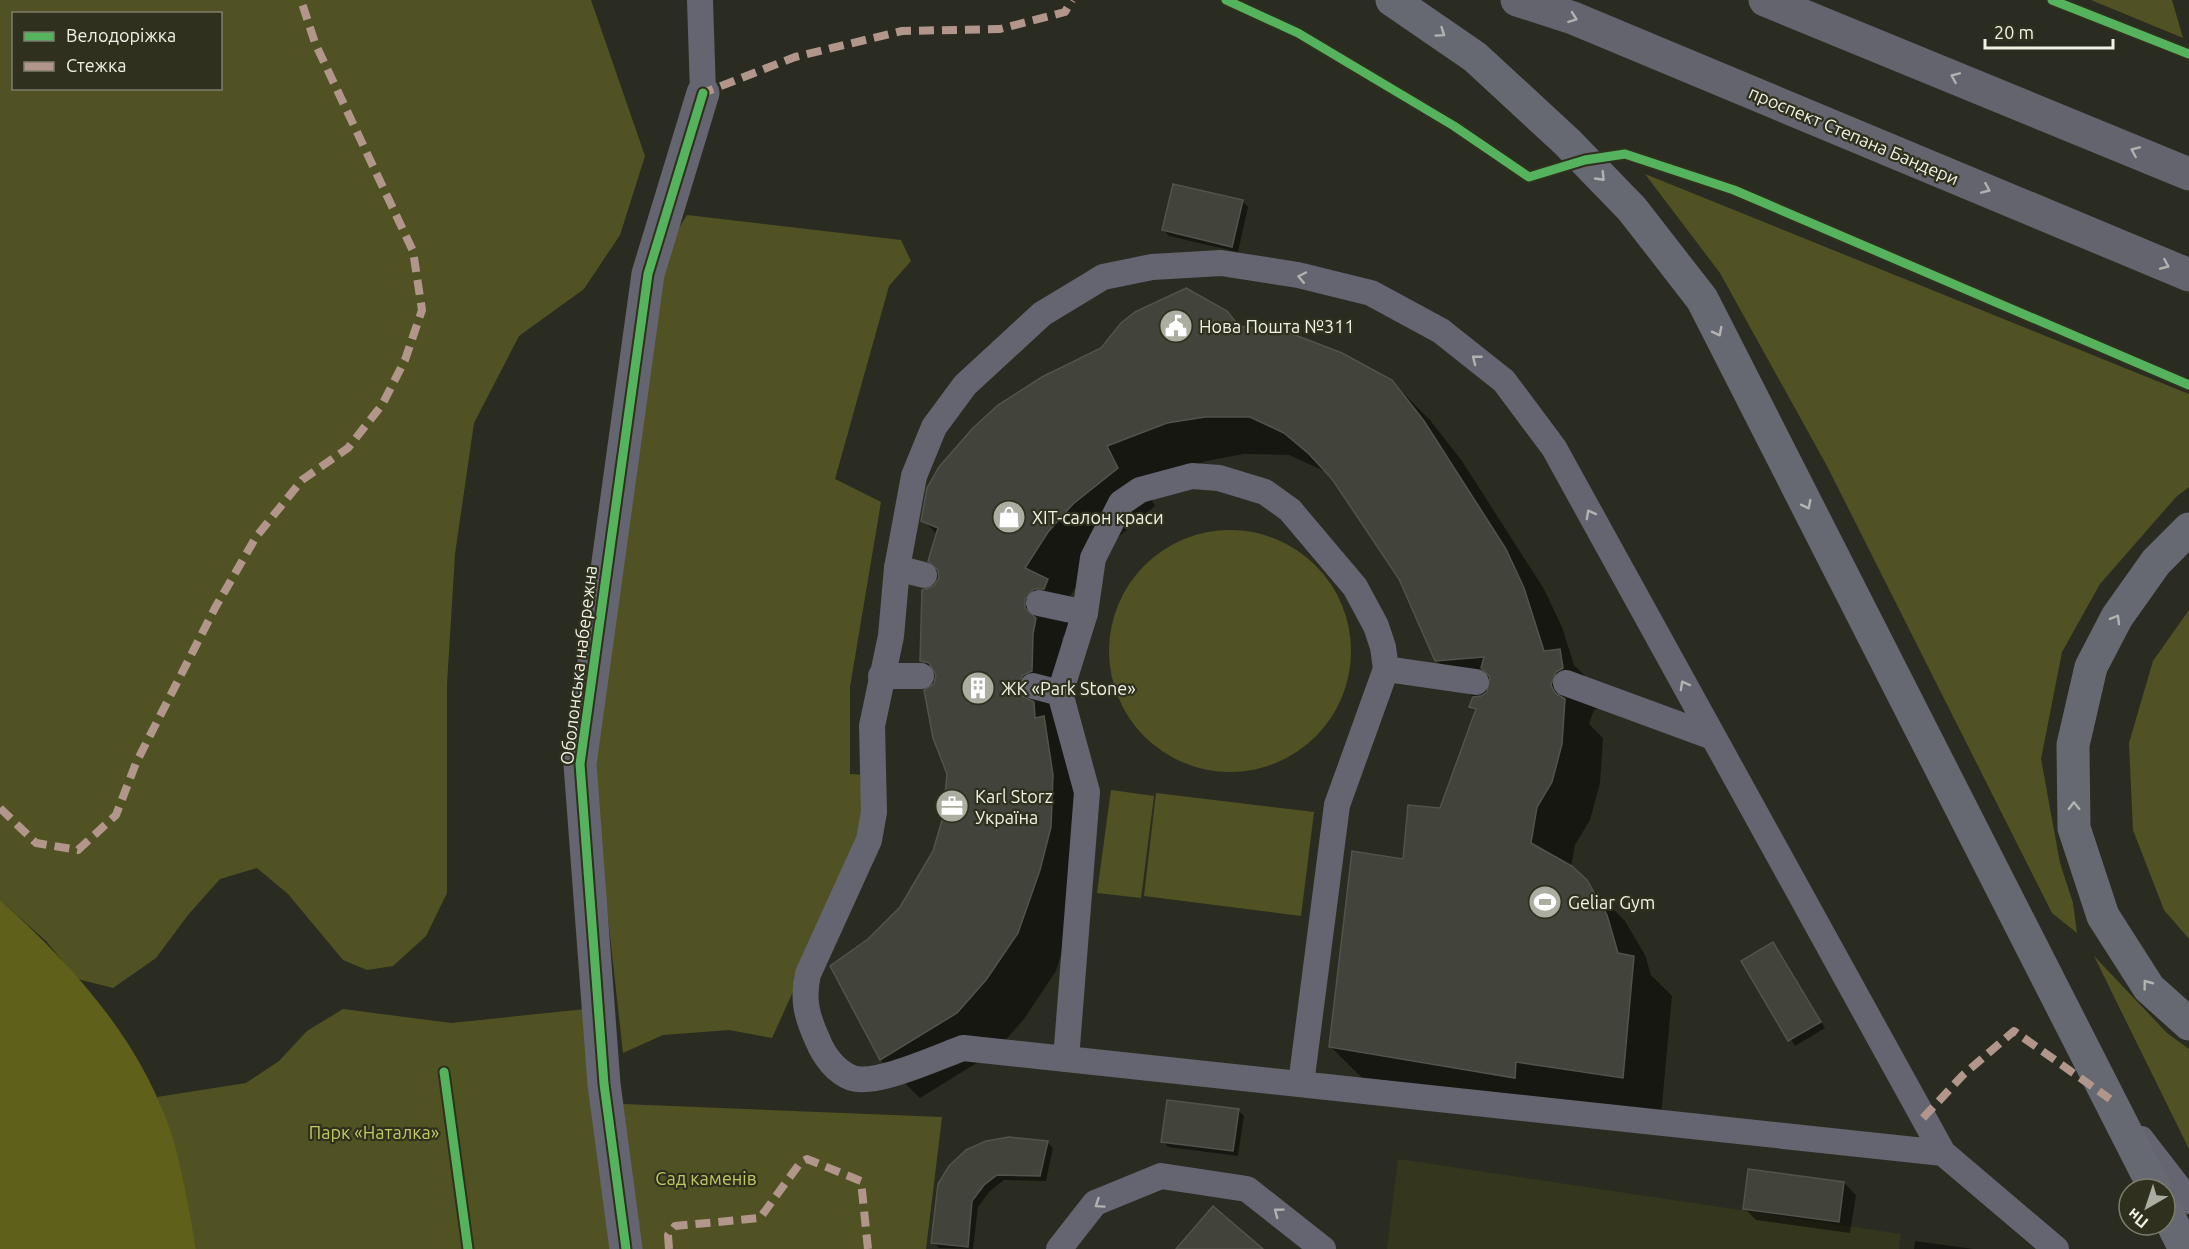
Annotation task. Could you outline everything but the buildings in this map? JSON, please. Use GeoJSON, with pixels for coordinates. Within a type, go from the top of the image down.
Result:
{"type":"FeatureCollection","features":[{"type":"Feature","properties":{"kind":"main road"},"geometry":{"type":"LineString","coordinates":[[1392,0],[1475,57],[1567,142],[1632,208],[1702,299],[2149,1177]]}},
{"type":"Feature","properties":{"kind":"main road","name":"проспект Степана Бандери"},"geometry":{"type":"LineString","coordinates":[[1517,0],[1573,18],[2189,275]]}},
{"type":"Feature","properties":{"kind":"main road"},"geometry":{"type":"LineString","coordinates":[[1765,0],[2189,174]]}},
{"type":"Feature","properties":{"kind":"main road"},"geometry":{"type":"LineString","coordinates":[[2189,529],[2156,562],[2117,617],[2091,667],[2073,745],[2074,828],[2103,916],[2149,988],[2189,1024]]}},
{"type":"Feature","properties":{"kind":"main road"},"geometry":{"type":"LineString","coordinates":[[2177,1233],[2185,1249]]}},
{"type":"Feature","properties":{"kind":"street","name":"Оболонська набережна"},"geometry":{"type":"LineString","coordinates":[[626,1249],[604,1084],[580,764],[648,274],[703,93]]}},
{"type":"Feature","properties":{"kind":"lane"},"geometry":{"type":"LineString","coordinates":[[700,0],[703,93]]}},
{"type":"Feature","properties":{"kind":"lane"},"geometry":{"type":"LineString","coordinates":[[1943,1153],[963,1048],[872,1079],[852,1078],[837,1069],[823,1053],[806,1013],[804,992],[808,974],[869,840],[874,812],[872,726],[891,636],[897,568],[914,476],[934,427],[965,385],[1042,314],[1103,277],[1152,267],[1221,263],[1298,275],[1371,293],[1441,331],[1504,381],[1554,448],[1943,1153],[2056,1249]]}},
{"type":"Feature","properties":{"kind":"lane"},"geometry":{"type":"LineString","coordinates":[[1065,1059],[1087,792],[1060,693],[1084,613],[1094,558],[1121,504],[1140,490],[1192,476],[1219,478],[1265,492],[1290,510],[1341,568],[1376,626],[1383,647],[1386,669],[1337,805],[1301,1084]]}},
{"type":"Feature","properties":{"kind":"lane"},"geometry":{"type":"LineString","coordinates":[[897,568],[924,575]]}},
{"type":"Feature","properties":{"kind":"lane"},"geometry":{"type":"LineString","coordinates":[[1039,603],[1084,613]]}},
{"type":"Feature","properties":{"kind":"lane"},"geometry":{"type":"LineString","coordinates":[[1386,669],[1476,682]]}},
{"type":"Feature","properties":{"kind":"lane"},"geometry":{"type":"LineString","coordinates":[[881,676],[921,676]]}},
{"type":"Feature","properties":{"kind":"lane"},"geometry":{"type":"LineString","coordinates":[[1566,683],[1713,736]]}},
{"type":"Feature","properties":{"kind":"lane"},"geometry":{"type":"LineString","coordinates":[[1033,686],[1060,693]]}},
{"type":"Feature","properties":{"kind":"lane"},"geometry":{"type":"LineString","coordinates":[[2110,1099],[2189,1202]]}},
{"type":"Feature","properties":{"kind":"lane"},"geometry":{"type":"LineString","coordinates":[[1059,1249],[1095,1203],[1161,1176],[1247,1189],[1323,1249]]}},
{"type":"Feature","properties":{"kind":"shaded area"},"geometry":{"type":"Polygon","coordinates":[[[0,900],[81,981],[127,1042],[146,1075],[163,1110],[175,1146],[196,1249],[0,1249],[0,900]]]}},
{"type":"Feature","properties":{"kind":"shaded area"},"geometry":{"type":"Polygon","coordinates":[[[1398,1159],[1901,1234],[1899,1249],[1387,1249],[1398,1159]]]}},
{"type":"Feature","properties":{"kind":"green space"},"geometry":{"type":"Polygon","coordinates":[[[0,0],[591,0],[645,156],[620,235],[584,289],[519,336],[474,423],[455,554],[447,684],[447,893],[426,936],[393,966],[367,970],[343,960],[288,894],[257,868],[220,879],[188,915],[156,958],[113,988],[78,979],[46,941],[0,900],[0,0]]]}},
{"type":"Feature","properties":{"kind":"green space"},"geometry":{"type":"Polygon","coordinates":[[[2091,0],[2172,0],[2183,38],[2091,0]]]}},
{"type":"Feature","properties":{"kind":"green space"},"geometry":{"type":"Polygon","coordinates":[[[1645,174],[2189,394],[2189,487],[2176,497],[2100,584],[2062,652],[2041,759],[2060,863],[2073,903],[2077,933],[2052,913],[1827,466],[1720,273],[1645,174]]]}},
{"type":"Feature","properties":{"kind":"green space"},"geometry":{"type":"Polygon","coordinates":[[[687,215],[901,240],[911,261],[889,286],[835,479],[881,502],[850,687],[850,774],[865,775],[861,842],[772,1038],[729,1030],[663,1035],[623,1053],[591,764],[656,265],[687,215]]]}},
{"type":"Feature","properties":{"kind":"green space"},"geometry":{"type":"Polygon","coordinates":[[[1230,530],[1254,532],[1287,544],[1307,558],[1323,574],[1337,594],[1346,616],[1351,651],[1349,675],[1337,708],[1323,728],[1307,744],[1287,758],[1265,767],[1230,772],[1206,770],[1173,758],[1153,744],[1137,728],[1123,708],[1114,686],[1109,651],[1111,627],[1123,594],[1137,574],[1153,558],[1173,544],[1195,535],[1230,530]]]}},
{"type":"Feature","properties":{"kind":"green space"},"geometry":{"type":"Polygon","coordinates":[[[2189,610],[2189,939],[2164,910],[2133,830],[2129,743],[2153,661],[2189,610]]]}},
{"type":"Feature","properties":{"kind":"green space"},"geometry":{"type":"Polygon","coordinates":[[[1111,790],[1154,796],[1141,898],[1097,893],[1111,790]]]}},
{"type":"Feature","properties":{"kind":"green space"},"geometry":{"type":"Polygon","coordinates":[[[1156,793],[1314,812],[1301,916],[1144,896],[1156,793]]]}},
{"type":"Feature","properties":{"kind":"green space"},"geometry":{"type":"Polygon","coordinates":[[[2094,956],[2167,1033],[2189,1049],[2189,1149],[2094,956]]]}},
{"type":"Feature","properties":{"kind":"green space","name":"Парк «Наталка»"},"geometry":{"type":"Polygon","coordinates":[[[343,1009],[451,1023],[586,1009],[615,1249],[196,1249],[174,1145],[157,1097],[246,1083],[279,1061],[307,1031],[343,1009]]]}},
{"type":"Feature","properties":{"kind":"green space","name":"Сад каменів"},"geometry":{"type":"Polygon","coordinates":[[[623,1104],[942,1117],[926,1249],[642,1249],[623,1104]]]}},
{"type":"Feature","properties":{"kind":"marked path"},"geometry":{"type":"LineString","coordinates":[[0,808],[36,843],[78,850],[116,815],[136,763],[215,608],[256,537],[302,480],[348,448],[382,405],[405,360],[422,310],[413,251],[315,43],[301,0]]}},
{"type":"Feature","properties":{"kind":"marked path"},"geometry":{"type":"LineString","coordinates":[[702,97],[703,93],[795,57],[902,31],[1000,29],[1065,12],[1072,0]]}},
{"type":"Feature","properties":{"kind":"marked path"},"geometry":{"type":"LineString","coordinates":[[1923,1118],[1963,1075],[2014,1031],[2110,1099]]}},
{"type":"Feature","properties":{"kind":"marked path"},"geometry":{"type":"LineString","coordinates":[[669,1249],[668,1235],[675,1226],[760,1218],[800,1163],[807,1159],[861,1181],[868,1249]]}},
{"type":"Feature","properties":{"kind":"cycle path"},"geometry":{"type":"LineString","coordinates":[[1226,0],[1298,33],[1454,126],[1529,177],[1585,160],[1625,154],[1734,190],[2189,385]]}},
{"type":"Feature","properties":{"kind":"cycle path"},"geometry":{"type":"LineString","coordinates":[[2052,0],[2189,54]]}},
{"type":"Feature","properties":{"kind":"cycle path"},"geometry":{"type":"LineString","coordinates":[[626,1249],[604,1084],[580,764],[648,274],[703,93]]}},
{"type":"Feature","properties":{"kind":"cycle path"},"geometry":{"type":"LineString","coordinates":[[444,1072],[468,1249]]}},
{"type":"Feature","properties":{"kind":"place","name":"Нова Пошта №311"},"geometry":{"type":"Point","coordinates":[1176,326]}},
{"type":"Feature","properties":{"kind":"place","name":"ХІТ-салон краси"},"geometry":{"type":"Point","coordinates":[1009,517]}},
{"type":"Feature","properties":{"kind":"place","name":"ЖК «Park Stone»"},"geometry":{"type":"Point","coordinates":[978,688]}},
{"type":"Feature","properties":{"kind":"place","name":"Karl Storz Україна"},"geometry":{"type":"Point","coordinates":[952,806]}},
{"type":"Feature","properties":{"kind":"place","name":"Geliar Gym"},"geometry":{"type":"Point","coordinates":[1545,902]}}]}
